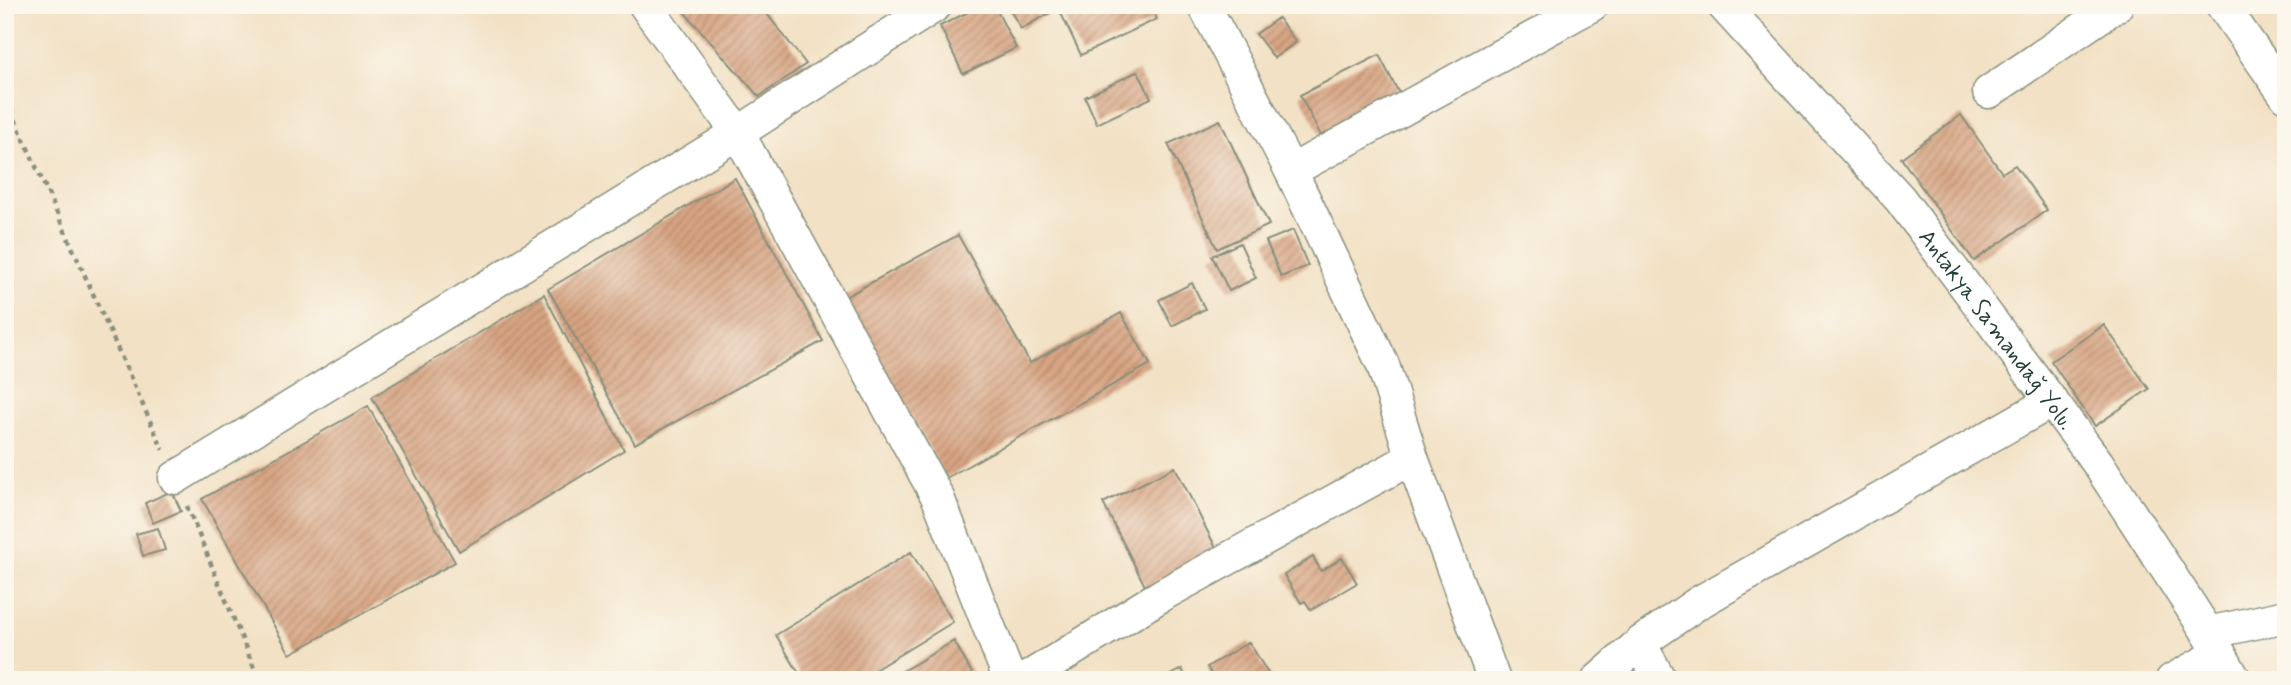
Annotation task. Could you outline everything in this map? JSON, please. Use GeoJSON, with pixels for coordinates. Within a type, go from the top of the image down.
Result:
{"type":"FeatureCollection","features":[{"type":"Feature","properties":{"kind":"street"},"geometry":{"type":"LineString","coordinates":[[645,5],[738,133],[938,498],[1010,680]]}},
{"type":"Feature","properties":{"kind":"street"},"geometry":{"type":"LineString","coordinates":[[175,478],[738,133],[936,5]]}},
{"type":"Feature","properties":{"kind":"street"},"geometry":{"type":"LineString","coordinates":[[1205,5],[1291,171],[1383,365],[1412,458],[1494,680]]}},
{"type":"Feature","properties":{"kind":"street"},"geometry":{"type":"LineString","coordinates":[[1291,171],[1592,5]]}},
{"type":"Feature","properties":{"kind":"street","name":"Antakya Samandağ Yolu."},"geometry":{"type":"LineString","coordinates":[[1723,5],[1900,200],[2097,461],[2221,656]]}},
{"type":"Feature","properties":{"kind":"street"},"geometry":{"type":"LineString","coordinates":[[1989,92],[2117,5]]}},
{"type":"Feature","properties":{"kind":"street"},"geometry":{"type":"LineString","coordinates":[[2222,5],[2286,96]]}},
{"type":"Feature","properties":{"kind":"street"},"geometry":{"type":"LineString","coordinates":[[1598,680],[1640,643],[1698,603],[2052,401]]}},
{"type":"Feature","properties":{"kind":"street"},"geometry":{"type":"LineString","coordinates":[[1024,680],[1162,595],[1412,458]]}},
{"type":"Feature","properties":{"kind":"street"},"geometry":{"type":"LineString","coordinates":[[2172,680],[2221,656],[2286,616]]}},
{"type":"Feature","properties":{"kind":"street"},"geometry":{"type":"LineString","coordinates":[[1640,643],[1660,680]]}},
{"type":"Feature","properties":{"kind":"path"},"geometry":{"type":"LineString","coordinates":[[5,91],[17,124],[175,478],[259,680]]}},
{"type":"Feature","properties":{"kind":"building"},"geometry":{"type":"Polygon","coordinates":[[[678,5],[760,5],[806,64],[759,97],[678,5]]]}},
{"type":"Feature","properties":{"kind":"building"},"geometry":{"type":"Polygon","coordinates":[[[982,5],[994,5],[1016,48],[963,74],[940,26],[982,5]]]}},
{"type":"Feature","properties":{"kind":"building"},"geometry":{"type":"Polygon","coordinates":[[[1007,5],[1046,5],[1050,13],[1021,29],[1007,5]]]}},
{"type":"Feature","properties":{"kind":"building"},"geometry":{"type":"Polygon","coordinates":[[[1057,5],[1150,5],[1157,19],[1081,55],[1057,5]]]}},
{"type":"Feature","properties":{"kind":"building"},"geometry":{"type":"Polygon","coordinates":[[[1278,18],[1296,42],[1274,58],[1256,34],[1278,18]]]}},
{"type":"Feature","properties":{"kind":"building"},"geometry":{"type":"Polygon","coordinates":[[[1379,55],[1400,95],[1321,136],[1300,95],[1379,55]]]}},
{"type":"Feature","properties":{"kind":"building"},"geometry":{"type":"Polygon","coordinates":[[[1138,71],[1151,98],[1097,124],[1085,97],[1138,71]]]}},
{"type":"Feature","properties":{"kind":"building"},"geometry":{"type":"Polygon","coordinates":[[[1961,115],[2002,173],[2015,165],[2047,210],[1974,261],[1901,158],[1961,115]]]}},
{"type":"Feature","properties":{"kind":"building"},"geometry":{"type":"Polygon","coordinates":[[[1220,120],[1269,225],[1217,249],[1168,144],[1220,120]]]}},
{"type":"Feature","properties":{"kind":"building"},"geometry":{"type":"Polygon","coordinates":[[[735,178],[823,341],[635,444],[548,289],[735,178]]]}},
{"type":"Feature","properties":{"kind":"building"},"geometry":{"type":"Polygon","coordinates":[[[1293,230],[1308,266],[1281,277],[1266,241],[1293,230]]]}},
{"type":"Feature","properties":{"kind":"building"},"geometry":{"type":"Polygon","coordinates":[[[958,235],[1030,363],[1121,313],[1150,364],[946,478],[845,297],[958,235]]]}},
{"type":"Feature","properties":{"kind":"building"},"geometry":{"type":"Polygon","coordinates":[[[1240,243],[1256,278],[1229,291],[1212,256],[1240,243]]]}},
{"type":"Feature","properties":{"kind":"building"},"geometry":{"type":"Polygon","coordinates":[[[1192,283],[1205,309],[1172,326],[1159,300],[1192,283]]]}},
{"type":"Feature","properties":{"kind":"building"},"geometry":{"type":"Polygon","coordinates":[[[544,294],[624,450],[459,551],[372,397],[544,294]]]}},
{"type":"Feature","properties":{"kind":"building"},"geometry":{"type":"Polygon","coordinates":[[[2104,325],[2149,389],[2095,426],[2051,361],[2104,325]]]}},
{"type":"Feature","properties":{"kind":"building"},"geometry":{"type":"Polygon","coordinates":[[[368,406],[455,562],[290,654],[202,499],[368,406]]]}},
{"type":"Feature","properties":{"kind":"building"},"geometry":{"type":"Polygon","coordinates":[[[1175,467],[1218,552],[1146,588],[1103,503],[1175,467]]]}},
{"type":"Feature","properties":{"kind":"building"},"geometry":{"type":"Polygon","coordinates":[[[172,491],[181,511],[153,523],[145,503],[172,491]]]}},
{"type":"Feature","properties":{"kind":"building"},"geometry":{"type":"Polygon","coordinates":[[[158,528],[165,550],[143,556],[136,534],[158,528]]]}},
{"type":"Feature","properties":{"kind":"building"},"geometry":{"type":"Polygon","coordinates":[[[911,552],[953,622],[858,680],[803,680],[776,635],[911,552]]]}},
{"type":"Feature","properties":{"kind":"building"},"geometry":{"type":"Polygon","coordinates":[[[1313,557],[1321,571],[1342,558],[1357,583],[1311,610],[1305,601],[1301,603],[1284,575],[1313,557]]]}},
{"type":"Feature","properties":{"kind":"building"},"geometry":{"type":"Polygon","coordinates":[[[954,641],[976,680],[887,680],[954,641]]]}},
{"type":"Feature","properties":{"kind":"building"},"geometry":{"type":"Polygon","coordinates":[[[1249,642],[1272,680],[1215,680],[1207,667],[1249,642]]]}},
{"type":"Feature","properties":{"kind":"building"},"geometry":{"type":"Polygon","coordinates":[[[1182,669],[1187,680],[1161,680],[1182,669]]]}}]}
